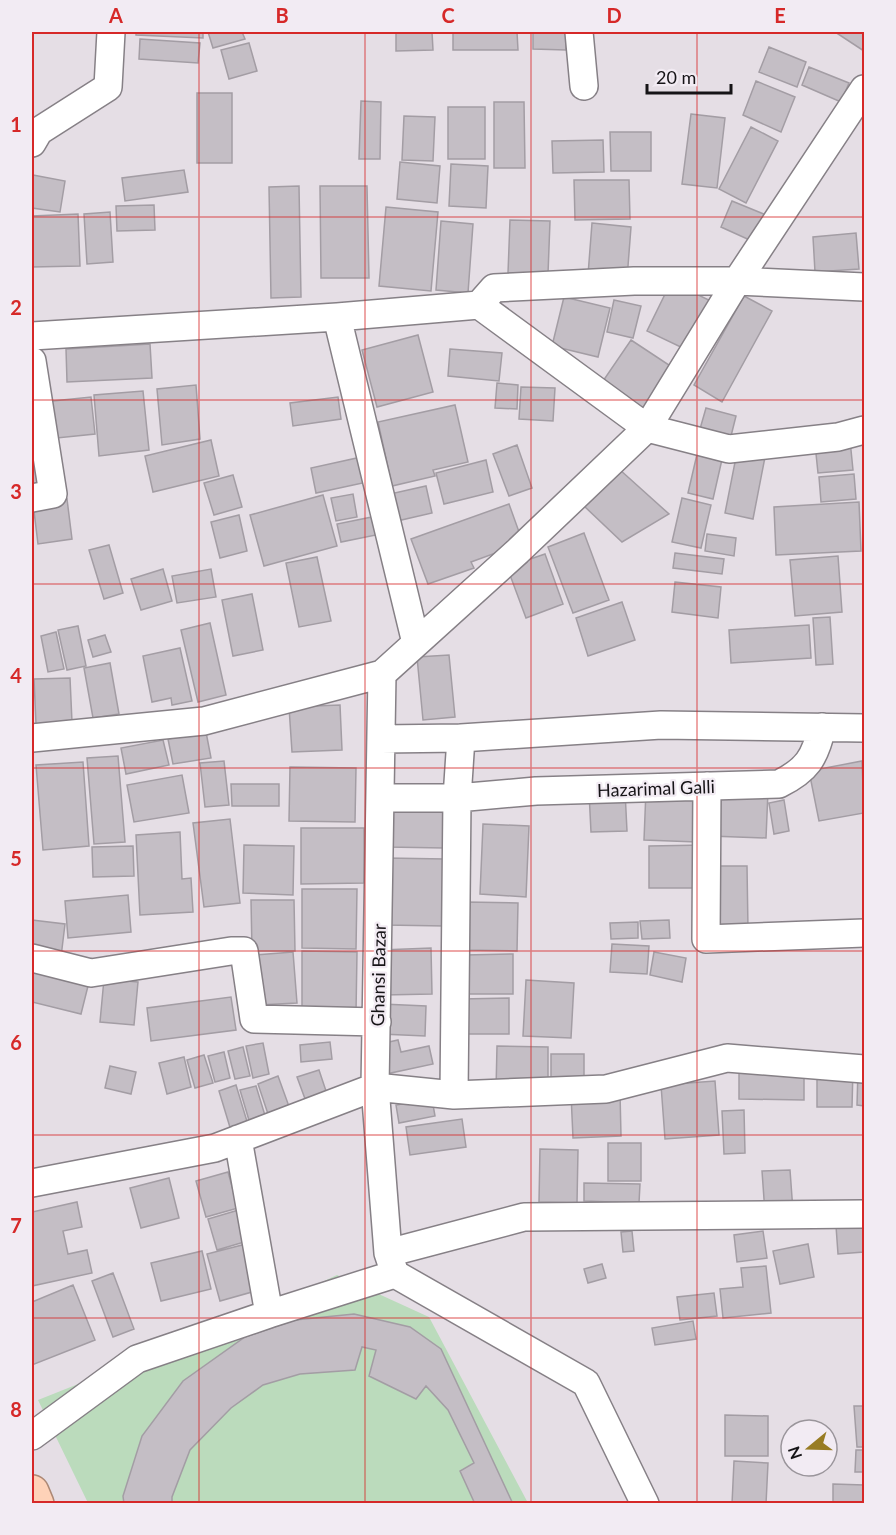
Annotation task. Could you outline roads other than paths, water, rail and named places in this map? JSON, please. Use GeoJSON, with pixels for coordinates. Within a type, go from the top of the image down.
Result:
{"type":"FeatureCollection","features":[{"type":"Feature","properties":{"kind":"highway"},"geometry":{"type":"LineString","coordinates":[[32,1492],[37,1503]]}},
{"type":"Feature","properties":{"kind":"street"},"geometry":{"type":"LineString","coordinates":[[32,143],[39,131],[108,87],[111,32]]}},
{"type":"Feature","properties":{"kind":"street"},"geometry":{"type":"LineString","coordinates":[[579,32],[584,86]]}},
{"type":"Feature","properties":{"kind":"street"},"geometry":{"type":"LineString","coordinates":[[32,738],[204,721],[382,674],[518,551],[647,428],[737,281],[864,88]]}},
{"type":"Feature","properties":{"kind":"street"},"geometry":{"type":"LineString","coordinates":[[479,305],[494,288],[634,281],[737,281],[864,287]]}},
{"type":"Feature","properties":{"kind":"street"},"geometry":{"type":"LineString","coordinates":[[32,336],[337,317],[479,305],[647,428],[729,449],[837,437],[864,430]]}},
{"type":"Feature","properties":{"kind":"street"},"geometry":{"type":"LineString","coordinates":[[337,317],[416,643]]}},
{"type":"Feature","properties":{"kind":"street"},"geometry":{"type":"LineString","coordinates":[[32,361],[53,494],[32,498]]}},
{"type":"Feature","properties":{"kind":"street","name":"Ghansi Bazar"},"geometry":{"type":"LineString","coordinates":[[382,674],[375,1087],[391,1264]]}},
{"type":"Feature","properties":{"kind":"street"},"geometry":{"type":"LineString","coordinates":[[381,739],[461,738],[661,725],[864,728]]}},
{"type":"Feature","properties":{"kind":"street","name":"Hazarimal Galli"},"geometry":{"type":"LineString","coordinates":[[380,798],[458,798],[536,791],[779,784],[800,773],[817,750],[822,727]]}},
{"type":"Feature","properties":{"kind":"street"},"geometry":{"type":"LineString","coordinates":[[454,1095],[458,798],[461,738]]}},
{"type":"Feature","properties":{"kind":"street"},"geometry":{"type":"LineString","coordinates":[[707,786],[706,939],[864,933]]}},
{"type":"Feature","properties":{"kind":"street"},"geometry":{"type":"LineString","coordinates":[[32,958],[91,973],[231,951],[244,951],[254,1019],[377,1022]]}},
{"type":"Feature","properties":{"kind":"street"},"geometry":{"type":"LineString","coordinates":[[32,1183],[215,1148],[375,1087],[454,1095],[606,1089],[727,1058],[864,1069]]}},
{"type":"Feature","properties":{"kind":"street"},"geometry":{"type":"LineString","coordinates":[[238,1139],[269,1314]]}},
{"type":"Feature","properties":{"kind":"street"},"geometry":{"type":"LineString","coordinates":[[32,1436],[137,1359],[269,1314],[391,1264],[524,1217],[864,1215]]}},
{"type":"Feature","properties":{"kind":"street"},"geometry":{"type":"LineString","coordinates":[[391,1264],[586,1383],[645,1503]]}}]}
